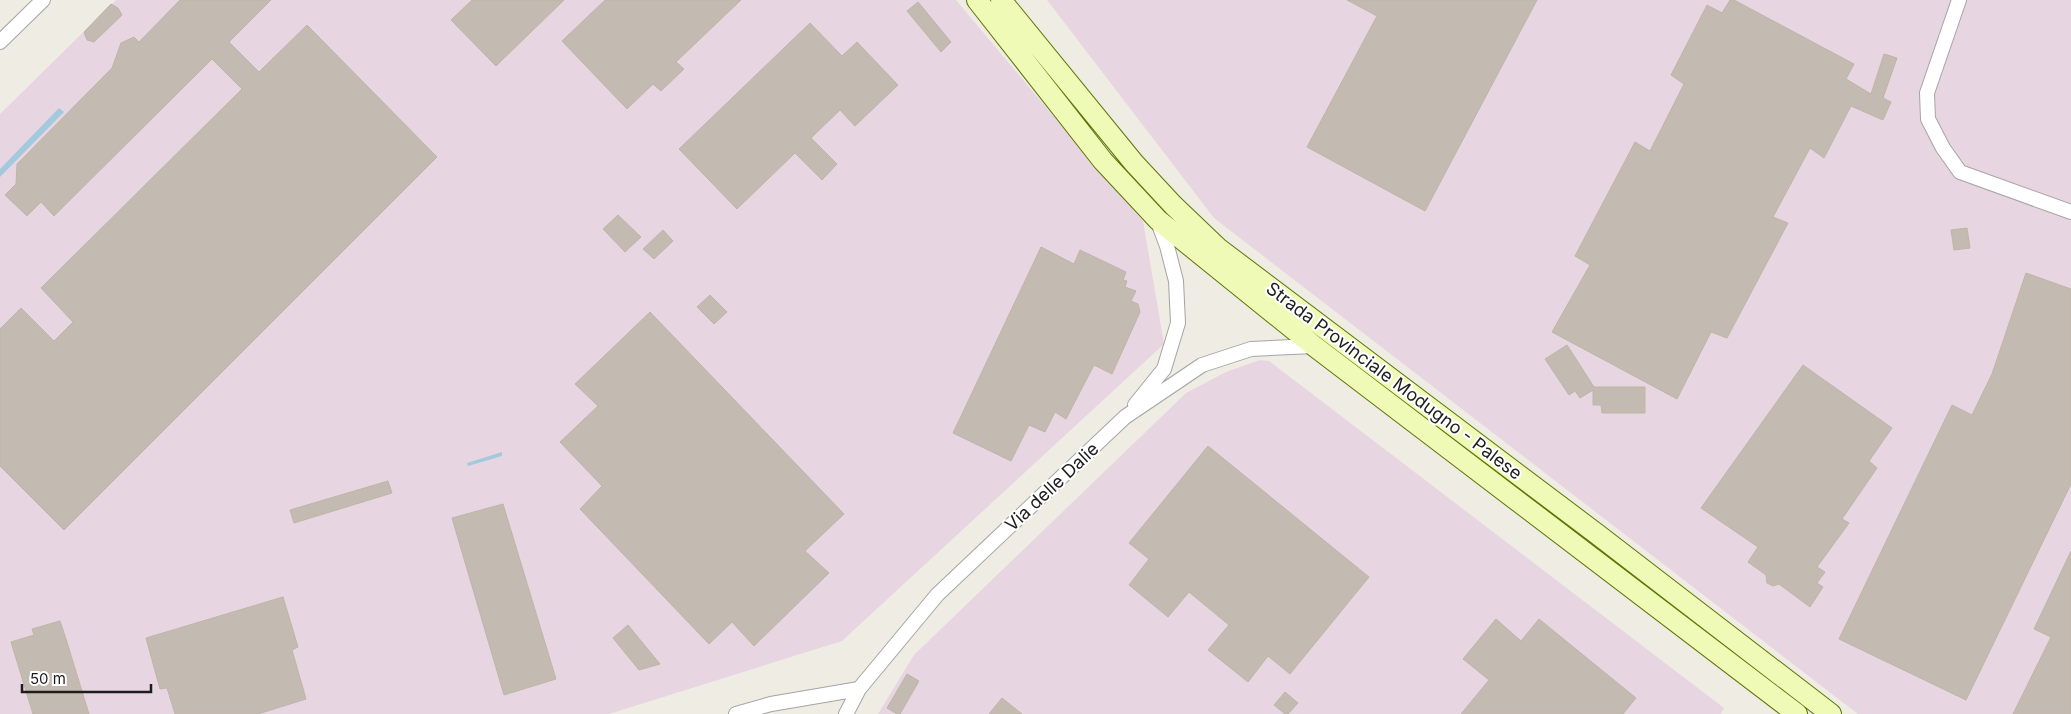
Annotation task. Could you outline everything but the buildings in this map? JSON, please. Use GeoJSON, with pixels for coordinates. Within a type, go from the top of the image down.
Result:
{"type":"FeatureCollection","features":[{"type":"Feature","properties":{"kind":"main road","name":"Strada Provinciale Modugno - Palese"},"geometry":{"type":"LineString","coordinates":[[977,0],[1103,161],[1158,220],[1314,346],[1797,714]]}},
{"type":"Feature","properties":{"kind":"main road","name":"Strada Provinciale Modugno - Palese"},"geometry":{"type":"LineString","coordinates":[[1001,0],[1134,163],[1173,205],[1218,248],[1589,528],[1831,714]]}},
{"type":"Feature","properties":{"kind":"street"},"geometry":{"type":"LineString","coordinates":[[0,42],[43,0]]}},
{"type":"Feature","properties":{"kind":"street"},"geometry":{"type":"LineString","coordinates":[[1959,0],[1926,93],[1928,119],[1943,148],[1960,172],[2071,212]]}},
{"type":"Feature","properties":{"kind":"street"},"geometry":{"type":"LineString","coordinates":[[1125,418],[1164,369],[1178,323],[1176,281],[1158,220]]}},
{"type":"Feature","properties":{"kind":"street","name":"Via delle Dalie"},"geometry":{"type":"LineString","coordinates":[[846,714],[859,689],[937,594],[1125,418],[1202,365],[1251,349],[1314,346]]}},
{"type":"Feature","properties":{"kind":"street"},"geometry":{"type":"LineString","coordinates":[[736,714],[771,704],[859,689]]}},
{"type":"Feature","properties":{"kind":"shaded area"},"geometry":{"type":"Polygon","coordinates":[[[116,0],[956,0],[1143,221],[1164,344],[842,641],[609,714],[0,714],[0,114],[116,0]]]}},
{"type":"Feature","properties":{"kind":"shaded area"},"geometry":{"type":"Polygon","coordinates":[[[1047,0],[2071,0],[2071,714],[1858,714],[1214,218],[1047,0]]]}},
{"type":"Feature","properties":{"kind":"shaded area"},"geometry":{"type":"Polygon","coordinates":[[[1260,360],[1269,361],[1724,708],[1721,714],[878,714],[914,655],[1186,393],[1226,372],[1260,360]]]}},
{"type":"Feature","properties":{"kind":"water"},"geometry":{"type":"Polygon","coordinates":[[[59,108],[64,112],[0,177],[0,169],[59,108]]]}},
{"type":"Feature","properties":{"kind":"water"},"geometry":{"type":"Polygon","coordinates":[[[502,452],[502,456],[468,466],[467,463],[502,452]]]}}]}
